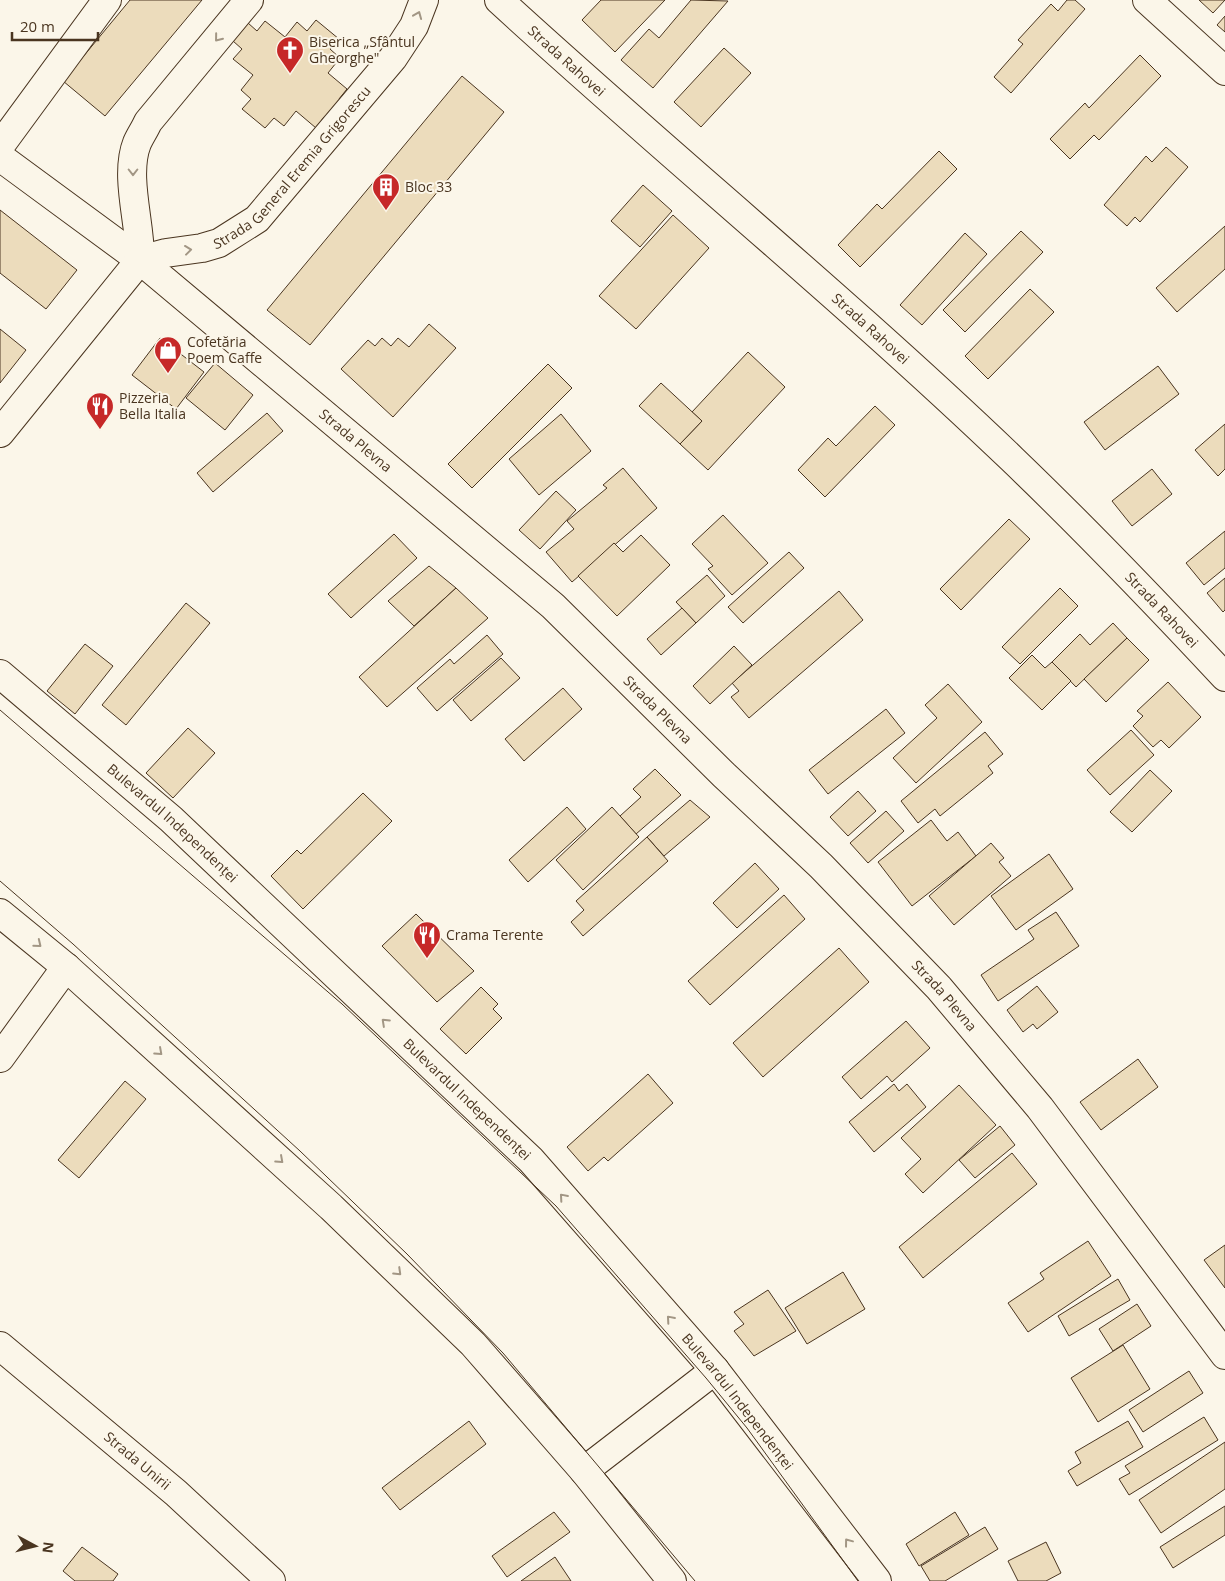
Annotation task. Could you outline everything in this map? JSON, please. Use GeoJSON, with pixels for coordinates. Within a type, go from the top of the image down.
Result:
{"type":"FeatureCollection","features":[{"type":"Feature","properties":{"kind":"street"},"geometry":{"type":"LineString","coordinates":[[0,146],[107,0]]}},
{"type":"Feature","properties":{"kind":"street"},"geometry":{"type":"LineString","coordinates":[[0,433],[140,260],[141,237],[134,182],[137,144],[148,122],[249,0]]}},
{"type":"Feature","properties":{"kind":"street","name":"Strada General Eremia Grigorescu"},"geometry":{"type":"LineString","coordinates":[[140,260],[219,243],[257,219],[393,58],[414,26],[424,0]]}},
{"type":"Feature","properties":{"kind":"street","name":"Strada Rahovei"},"geometry":{"type":"LineString","coordinates":[[499,0],[856,316],[1011,458],[1125,570],[1225,677]]}},
{"type":"Feature","properties":{"kind":"street"},"geometry":{"type":"LineString","coordinates":[[1147,0],[1225,70]]}},
{"type":"Feature","properties":{"kind":"street","name":"Strada Plevna"},"geometry":{"type":"LineString","coordinates":[[0,157],[140,260],[553,606],[876,921],[939,988],[1040,1108],[1225,1355]]}},
{"type":"Feature","properties":{"kind":"street","name":"Bulevardul Independenței"},"geometry":{"type":"LineString","coordinates":[[0,674],[171,819],[531,1160],[715,1370],[877,1581]]}},
{"type":"Feature","properties":{"kind":"street"},"geometry":{"type":"LineString","coordinates":[[0,913],[66,967],[331,1207],[472,1344],[584,1471],[672,1581]]}},
{"type":"Feature","properties":{"kind":"street"},"geometry":{"type":"LineString","coordinates":[[0,1058],[66,967]]}},
{"type":"Feature","properties":{"kind":"street","name":"Strada Unirii"},"geometry":{"type":"LineString","coordinates":[[0,1346],[176,1493],[271,1581]]}},
{"type":"Feature","properties":{"kind":"street"},"geometry":{"type":"LineString","coordinates":[[584,1471],[715,1370]]}},
{"type":"Feature","properties":{"kind":"building"},"geometry":{"type":"Polygon","coordinates":[[[130,0],[202,0],[105,116],[63,81],[130,0]]]}},
{"type":"Feature","properties":{"kind":"building"},"geometry":{"type":"Polygon","coordinates":[[[601,0],[665,0],[615,52],[582,20],[601,0]]]}},
{"type":"Feature","properties":{"kind":"building"},"geometry":{"type":"Polygon","coordinates":[[[691,0],[728,1],[653,88],[621,60],[649,29],[659,38],[691,0]]]}},
{"type":"Feature","properties":{"kind":"building"},"geometry":{"type":"Polygon","coordinates":[[[1067,0],[1075,0],[1085,9],[1011,93],[994,77],[1023,44],[1018,40],[1051,4],[1058,11],[1067,0]]]}},
{"type":"Feature","properties":{"kind":"building"},"geometry":{"type":"Polygon","coordinates":[[[1199,0],[1225,0],[1213,13],[1199,0]]]}},
{"type":"Feature","properties":{"kind":"building"},"geometry":{"type":"Polygon","coordinates":[[[1225,16],[1225,32],[1217,25],[1225,16]]]}},
{"type":"Feature","properties":{"kind":"building","name":"Biserica „Sfântul Gheorghe\""},"geometry":{"type":"Polygon","coordinates":[[[316,20],[339,39],[330,49],[340,58],[328,73],[347,89],[339,99],[348,107],[333,125],[324,117],[316,128],[296,111],[284,126],[274,118],[265,128],[242,109],[251,99],[241,90],[253,75],[233,59],[242,49],[233,41],[248,23],[257,31],[265,21],[285,37],[297,22],[307,31],[316,20]]]}},
{"type":"Feature","properties":{"kind":"building"},"geometry":{"type":"Polygon","coordinates":[[[724,48],[751,73],[701,127],[674,102],[724,48]]]}},
{"type":"Feature","properties":{"kind":"building"},"geometry":{"type":"Polygon","coordinates":[[[1140,55],[1161,76],[1099,140],[1094,135],[1070,159],[1050,139],[1085,103],[1089,108],[1140,55]]]}},
{"type":"Feature","properties":{"kind":"building","name":"Bloc 33"},"geometry":{"type":"Polygon","coordinates":[[[462,76],[504,112],[310,345],[267,310],[462,76]]]}},
{"type":"Feature","properties":{"kind":"building"},"geometry":{"type":"Polygon","coordinates":[[[1166,147],[1188,167],[1140,222],[1135,217],[1127,226],[1104,205],[1146,156],[1152,162],[1166,147]]]}},
{"type":"Feature","properties":{"kind":"building"},"geometry":{"type":"Polygon","coordinates":[[[939,151],[957,169],[860,267],[838,245],[877,204],[882,209],[939,151]]]}},
{"type":"Feature","properties":{"kind":"building"},"geometry":{"type":"Polygon","coordinates":[[[643,185],[672,211],[640,247],[611,221],[643,185]]]}},
{"type":"Feature","properties":{"kind":"building"},"geometry":{"type":"Polygon","coordinates":[[[0,210],[77,270],[46,309],[0,273],[0,210]]]}},
{"type":"Feature","properties":{"kind":"building"},"geometry":{"type":"Polygon","coordinates":[[[673,215],[709,248],[636,329],[599,296],[673,215]]]}},
{"type":"Feature","properties":{"kind":"building"},"geometry":{"type":"Polygon","coordinates":[[[1225,226],[1225,269],[1177,312],[1156,288],[1225,226]]]}},
{"type":"Feature","properties":{"kind":"building"},"geometry":{"type":"Polygon","coordinates":[[[1021,231],[1043,252],[965,332],[943,310],[1021,231]]]}},
{"type":"Feature","properties":{"kind":"building"},"geometry":{"type":"Polygon","coordinates":[[[965,233],[987,254],[922,325],[900,305],[965,233]]]}},
{"type":"Feature","properties":{"kind":"building"},"geometry":{"type":"Polygon","coordinates":[[[1030,289],[1054,312],[988,379],[965,356],[1030,289]]]}},
{"type":"Feature","properties":{"kind":"building"},"geometry":{"type":"Polygon","coordinates":[[[429,324],[456,348],[393,417],[341,369],[368,340],[375,346],[382,338],[391,346],[398,338],[409,347],[429,324]]]}},
{"type":"Feature","properties":{"kind":"building"},"geometry":{"type":"Polygon","coordinates":[[[0,329],[26,350],[0,383],[0,329]]]}},
{"type":"Feature","properties":{"kind":"building","name":"Cofetăria Poem Caffe"},"geometry":{"type":"Polygon","coordinates":[[[160,338],[204,372],[176,409],[132,375],[160,338]]]}},
{"type":"Feature","properties":{"kind":"building"},"geometry":{"type":"Polygon","coordinates":[[[748,352],[785,387],[708,470],[680,444],[702,421],[692,412],[748,352]]]}},
{"type":"Feature","properties":{"kind":"building"},"geometry":{"type":"Polygon","coordinates":[[[215,363],[253,395],[225,430],[186,398],[215,363]]]}},
{"type":"Feature","properties":{"kind":"building"},"geometry":{"type":"Polygon","coordinates":[[[548,364],[572,388],[472,488],[448,464],[548,364]]]}},
{"type":"Feature","properties":{"kind":"building"},"geometry":{"type":"Polygon","coordinates":[[[1158,366],[1179,394],[1105,450],[1084,422],[1158,366]]]}},
{"type":"Feature","properties":{"kind":"building"},"geometry":{"type":"Polygon","coordinates":[[[661,383],[702,421],[680,444],[639,406],[661,383]]]}},
{"type":"Feature","properties":{"kind":"building"},"geometry":{"type":"Polygon","coordinates":[[[875,406],[895,425],[825,497],[798,470],[828,438],[836,446],[875,406]]]}},
{"type":"Feature","properties":{"kind":"building"},"geometry":{"type":"Polygon","coordinates":[[[267,413],[283,431],[213,492],[197,473],[267,413]]]}},
{"type":"Feature","properties":{"kind":"building"},"geometry":{"type":"Polygon","coordinates":[[[561,414],[591,451],[539,495],[509,459],[561,414]]]}},
{"type":"Feature","properties":{"kind":"building"},"geometry":{"type":"Polygon","coordinates":[[[1225,424],[1225,469],[1218,476],[1195,450],[1225,424]]]}},
{"type":"Feature","properties":{"kind":"building"},"geometry":{"type":"Polygon","coordinates":[[[623,468],[657,508],[572,582],[546,552],[574,529],[567,521],[607,488],[603,485],[623,468]]]}},
{"type":"Feature","properties":{"kind":"building"},"geometry":{"type":"Polygon","coordinates":[[[1152,469],[1172,494],[1132,526],[1112,501],[1152,469]]]}},
{"type":"Feature","properties":{"kind":"building"},"geometry":{"type":"Polygon","coordinates":[[[556,491],[576,510],[540,549],[519,530],[556,491]]]}},
{"type":"Feature","properties":{"kind":"building"},"geometry":{"type":"Polygon","coordinates":[[[723,515],[768,563],[732,595],[708,569],[713,566],[692,544],[723,515]]]}},
{"type":"Feature","properties":{"kind":"building"},"geometry":{"type":"Polygon","coordinates":[[[1009,519],[1030,539],[961,610],[940,589],[1009,519]]]}},
{"type":"Feature","properties":{"kind":"building"},"geometry":{"type":"Polygon","coordinates":[[[1225,531],[1225,568],[1204,585],[1186,563],[1225,531]]]}},
{"type":"Feature","properties":{"kind":"building"},"geometry":{"type":"Polygon","coordinates":[[[394,534],[417,558],[351,618],[328,594],[394,534]]]}},
{"type":"Feature","properties":{"kind":"building"},"geometry":{"type":"Polygon","coordinates":[[[641,535],[670,565],[617,616],[578,576],[614,543],[623,552],[641,535]]]}},
{"type":"Feature","properties":{"kind":"building"},"geometry":{"type":"Polygon","coordinates":[[[789,552],[804,568],[743,623],[728,607],[789,552]]]}},
{"type":"Feature","properties":{"kind":"building"},"geometry":{"type":"Polygon","coordinates":[[[429,566],[456,588],[414,626],[388,601],[429,566]]]}},
{"type":"Feature","properties":{"kind":"building"},"geometry":{"type":"Polygon","coordinates":[[[707,575],[725,596],[696,623],[676,602],[707,575]]]}},
{"type":"Feature","properties":{"kind":"building"},"geometry":{"type":"Polygon","coordinates":[[[1225,578],[1225,610],[1223,612],[1207,593],[1225,578]]]}},
{"type":"Feature","properties":{"kind":"building"},"geometry":{"type":"Polygon","coordinates":[[[456,588],[488,618],[387,707],[359,677],[456,588]]]}},
{"type":"Feature","properties":{"kind":"building"},"geometry":{"type":"Polygon","coordinates":[[[1060,588],[1078,606],[1020,664],[1002,647],[1060,588]]]}},
{"type":"Feature","properties":{"kind":"building"},"geometry":{"type":"Polygon","coordinates":[[[839,591],[863,620],[749,718],[731,697],[739,691],[732,683],[839,591]]]}},
{"type":"Feature","properties":{"kind":"building"},"geometry":{"type":"Polygon","coordinates":[[[186,603],[210,623],[126,725],[102,705],[186,603]]]}},
{"type":"Feature","properties":{"kind":"building"},"geometry":{"type":"Polygon","coordinates":[[[682,608],[696,623],[661,655],[647,639],[682,608]]]}},
{"type":"Feature","properties":{"kind":"building"},"geometry":{"type":"Polygon","coordinates":[[[1113,623],[1127,638],[1076,687],[1052,662],[1080,634],[1090,645],[1113,623]]]}},
{"type":"Feature","properties":{"kind":"building"},"geometry":{"type":"Polygon","coordinates":[[[487,635],[503,654],[437,711],[417,688],[450,659],[454,664],[487,635]]]}},
{"type":"Feature","properties":{"kind":"building"},"geometry":{"type":"Polygon","coordinates":[[[1127,638],[1149,660],[1106,702],[1084,679],[1127,638]]]}},
{"type":"Feature","properties":{"kind":"building"},"geometry":{"type":"Polygon","coordinates":[[[85,644],[113,666],[75,714],[47,691],[85,644]]]}},
{"type":"Feature","properties":{"kind":"building"},"geometry":{"type":"Polygon","coordinates":[[[734,646],[752,665],[710,704],[693,686],[734,646]]]}},
{"type":"Feature","properties":{"kind":"building"},"geometry":{"type":"Polygon","coordinates":[[[1032,655],[1045,668],[1052,662],[1071,681],[1042,710],[1009,678],[1032,655]]]}},
{"type":"Feature","properties":{"kind":"building"},"geometry":{"type":"Polygon","coordinates":[[[501,658],[520,678],[471,721],[453,700],[501,658]]]}},
{"type":"Feature","properties":{"kind":"building"},"geometry":{"type":"Polygon","coordinates":[[[1168,682],[1201,717],[1169,748],[1161,740],[1153,747],[1133,726],[1143,716],[1137,711],[1168,682]]]}},
{"type":"Feature","properties":{"kind":"building"},"geometry":{"type":"Polygon","coordinates":[[[948,684],[982,722],[916,783],[893,758],[937,718],[925,705],[948,684]]]}},
{"type":"Feature","properties":{"kind":"building"},"geometry":{"type":"Polygon","coordinates":[[[563,688],[582,709],[524,761],[505,739],[563,688]]]}},
{"type":"Feature","properties":{"kind":"building"},"geometry":{"type":"Polygon","coordinates":[[[886,709],[905,733],[828,794],[809,770],[886,709]]]}},
{"type":"Feature","properties":{"kind":"building"},"geometry":{"type":"Polygon","coordinates":[[[188,728],[215,753],[173,798],[146,773],[188,728]]]}},
{"type":"Feature","properties":{"kind":"building"},"geometry":{"type":"Polygon","coordinates":[[[1131,730],[1154,755],[1110,795],[1087,770],[1131,730]]]}},
{"type":"Feature","properties":{"kind":"building"},"geometry":{"type":"Polygon","coordinates":[[[985,732],[1003,754],[988,766],[993,773],[940,816],[935,809],[918,823],[901,801],[985,732]]]}},
{"type":"Feature","properties":{"kind":"building"},"geometry":{"type":"Polygon","coordinates":[[[655,769],[681,795],[636,834],[620,816],[641,797],[633,789],[655,769]]]}},
{"type":"Feature","properties":{"kind":"building"},"geometry":{"type":"Polygon","coordinates":[[[1150,770],[1172,791],[1132,832],[1110,812],[1150,770]]]}},
{"type":"Feature","properties":{"kind":"building"},"geometry":{"type":"Polygon","coordinates":[[[858,791],[876,811],[848,836],[830,817],[858,791]]]}},
{"type":"Feature","properties":{"kind":"building"},"geometry":{"type":"Polygon","coordinates":[[[363,793],[392,821],[303,909],[271,876],[297,850],[301,854],[363,793]]]}},
{"type":"Feature","properties":{"kind":"building"},"geometry":{"type":"Polygon","coordinates":[[[690,800],[710,817],[664,856],[647,837],[690,800]]]}},
{"type":"Feature","properties":{"kind":"building"},"geometry":{"type":"Polygon","coordinates":[[[567,807],[586,829],[528,882],[509,860],[567,807]]]}},
{"type":"Feature","properties":{"kind":"building"},"geometry":{"type":"Polygon","coordinates":[[[612,807],[639,837],[583,890],[556,860],[612,807]]]}},
{"type":"Feature","properties":{"kind":"building"},"geometry":{"type":"Polygon","coordinates":[[[886,811],[904,831],[868,863],[850,843],[886,811]]]}},
{"type":"Feature","properties":{"kind":"building"},"geometry":{"type":"Polygon","coordinates":[[[931,820],[947,841],[958,832],[976,856],[912,906],[878,862],[931,820]]]}},
{"type":"Feature","properties":{"kind":"building"},"geometry":{"type":"Polygon","coordinates":[[[647,837],[668,861],[583,936],[571,922],[584,910],[576,901],[647,837]]]}},
{"type":"Feature","properties":{"kind":"building"},"geometry":{"type":"Polygon","coordinates":[[[991,843],[1004,858],[999,862],[1011,876],[954,925],[929,896],[991,843]]]}},
{"type":"Feature","properties":{"kind":"building"},"geometry":{"type":"Polygon","coordinates":[[[1049,854],[1073,889],[1016,930],[991,896],[1049,854]]]}},
{"type":"Feature","properties":{"kind":"building"},"geometry":{"type":"Polygon","coordinates":[[[755,863],[779,889],[737,928],[713,903],[755,863]]]}},
{"type":"Feature","properties":{"kind":"building"},"geometry":{"type":"Polygon","coordinates":[[[784,895],[805,919],[710,1005],[688,981],[784,895]]]}},
{"type":"Feature","properties":{"kind":"building"},"geometry":{"type":"Polygon","coordinates":[[[1056,912],[1079,946],[998,1001],[981,975],[1034,939],[1028,930],[1056,912]]]}},
{"type":"Feature","properties":{"kind":"building","name":"Crama Terente"},"geometry":{"type":"Polygon","coordinates":[[[416,914],[474,971],[437,1002],[382,946],[416,914]]]}},
{"type":"Feature","properties":{"kind":"building"},"geometry":{"type":"Polygon","coordinates":[[[839,948],[869,982],[763,1077],[733,1043],[839,948]]]}},
{"type":"Feature","properties":{"kind":"building"},"geometry":{"type":"Polygon","coordinates":[[[1037,986],[1058,1012],[1037,1029],[1033,1024],[1023,1032],[1007,1010],[1037,986]]]}},
{"type":"Feature","properties":{"kind":"building"},"geometry":{"type":"Polygon","coordinates":[[[481,987],[498,1004],[493,1009],[502,1018],[466,1054],[440,1029],[481,987]]]}},
{"type":"Feature","properties":{"kind":"building"},"geometry":{"type":"Polygon","coordinates":[[[906,1021],[930,1048],[892,1082],[887,1076],[861,1099],[842,1077],[906,1021]]]}},
{"type":"Feature","properties":{"kind":"building"},"geometry":{"type":"Polygon","coordinates":[[[1138,1059],[1158,1087],[1101,1130],[1080,1102],[1138,1059]]]}},
{"type":"Feature","properties":{"kind":"building"},"geometry":{"type":"Polygon","coordinates":[[[648,1074],[673,1103],[608,1161],[604,1157],[588,1171],[567,1147],[648,1074]]]}},
{"type":"Feature","properties":{"kind":"building"},"geometry":{"type":"Polygon","coordinates":[[[125,1081],[146,1099],[79,1178],[58,1160],[125,1081]]]}},
{"type":"Feature","properties":{"kind":"building"},"geometry":{"type":"Polygon","coordinates":[[[894,1084],[899,1091],[907,1084],[926,1107],[874,1152],[849,1122],[894,1084]]]}},
{"type":"Feature","properties":{"kind":"building"},"geometry":{"type":"Polygon","coordinates":[[[959,1085],[996,1125],[923,1193],[905,1174],[921,1159],[901,1138],[959,1085]]]}},
{"type":"Feature","properties":{"kind":"building"},"geometry":{"type":"Polygon","coordinates":[[[1000,1126],[1015,1145],[975,1178],[959,1160],[1000,1126]]]}},
{"type":"Feature","properties":{"kind":"building"},"geometry":{"type":"Polygon","coordinates":[[[1012,1153],[1037,1184],[923,1278],[899,1247],[1012,1153]]]}},
{"type":"Feature","properties":{"kind":"building"},"geometry":{"type":"Polygon","coordinates":[[[1088,1241],[1111,1276],[1028,1332],[1008,1303],[1044,1279],[1040,1273],[1088,1241]]]}},
{"type":"Feature","properties":{"kind":"building"},"geometry":{"type":"Polygon","coordinates":[[[1225,1245],[1225,1288],[1204,1260],[1225,1245]]]}},
{"type":"Feature","properties":{"kind":"building"},"geometry":{"type":"Polygon","coordinates":[[[843,1272],[865,1309],[807,1344],[785,1308],[843,1272]]]}},
{"type":"Feature","properties":{"kind":"building"},"geometry":{"type":"Polygon","coordinates":[[[1118,1279],[1130,1300],[1069,1336],[1058,1316],[1118,1279]]]}},
{"type":"Feature","properties":{"kind":"building"},"geometry":{"type":"Polygon","coordinates":[[[768,1290],[796,1331],[754,1356],[734,1331],[744,1324],[734,1312],[768,1290]]]}},
{"type":"Feature","properties":{"kind":"building"},"geometry":{"type":"Polygon","coordinates":[[[1137,1304],[1151,1326],[1113,1351],[1099,1329],[1137,1304]]]}},
{"type":"Feature","properties":{"kind":"building"},"geometry":{"type":"Polygon","coordinates":[[[1123,1345],[1150,1389],[1098,1422],[1071,1378],[1123,1345]]]}},
{"type":"Feature","properties":{"kind":"building"},"geometry":{"type":"Polygon","coordinates":[[[1189,1371],[1203,1393],[1143,1432],[1129,1410],[1189,1371]]]}},
{"type":"Feature","properties":{"kind":"building"},"geometry":{"type":"Polygon","coordinates":[[[1204,1417],[1218,1440],[1129,1495],[1119,1479],[1130,1473],[1125,1466],[1204,1417]]]}},
{"type":"Feature","properties":{"kind":"building"},"geometry":{"type":"Polygon","coordinates":[[[469,1421],[486,1444],[400,1510],[382,1488],[469,1421]]]}},
{"type":"Feature","properties":{"kind":"building"},"geometry":{"type":"Polygon","coordinates":[[[1128,1421],[1143,1447],[1077,1486],[1068,1471],[1081,1463],[1075,1452],[1128,1421]]]}},
{"type":"Feature","properties":{"kind":"building"},"geometry":{"type":"Polygon","coordinates":[[[1225,1442],[1225,1489],[1161,1533],[1139,1500],[1225,1442]]]}},
{"type":"Feature","properties":{"kind":"building"},"geometry":{"type":"Polygon","coordinates":[[[1225,1506],[1225,1535],[1173,1568],[1160,1547],[1225,1506]]]}},
{"type":"Feature","properties":{"kind":"building"},"geometry":{"type":"Polygon","coordinates":[[[554,1512],[570,1532],[507,1577],[492,1556],[554,1512]]]}},
{"type":"Feature","properties":{"kind":"building"},"geometry":{"type":"Polygon","coordinates":[[[955,1512],[969,1535],[919,1566],[906,1544],[955,1512]]]}},
{"type":"Feature","properties":{"kind":"building"},"geometry":{"type":"Polygon","coordinates":[[[985,1527],[998,1549],[945,1581],[930,1581],[921,1566],[985,1527]]]}},
{"type":"Feature","properties":{"kind":"building"},"geometry":{"type":"Polygon","coordinates":[[[1046,1542],[1061,1573],[1046,1581],[1018,1581],[1008,1561],[1046,1542]]]}},
{"type":"Feature","properties":{"kind":"building"},"geometry":{"type":"Polygon","coordinates":[[[82,1547],[118,1574],[113,1581],[75,1581],[63,1571],[82,1547]]]}},
{"type":"Feature","properties":{"kind":"building"},"geometry":{"type":"Polygon","coordinates":[[[555,1557],[571,1581],[521,1581],[555,1557]]]}},
{"type":"Feature","properties":{"kind":"tram line"},"geometry":{"type":"LineString","coordinates":[[0,710],[342,1004],[556,1206],[706,1378],[747,1428],[858,1581]]}},
{"type":"Feature","properties":{"kind":"tram line"},"geometry":{"type":"LineString","coordinates":[[0,881],[73,944],[300,1151],[407,1254],[503,1353],[695,1581]]}},
{"type":"Feature","properties":{"kind":"place","name":"Biserica „Sfântul Gheorghe\""},"geometry":{"type":"Point","coordinates":[290,74]}},
{"type":"Feature","properties":{"kind":"place","name":"Bloc 33"},"geometry":{"type":"Point","coordinates":[386,211]}},
{"type":"Feature","properties":{"kind":"place","name":"Cofetăria Poem Caffe"},"geometry":{"type":"Point","coordinates":[168,374]}},
{"type":"Feature","properties":{"kind":"place","name":"Pizzeria Bella Italia"},"geometry":{"type":"Point","coordinates":[100,430]}},
{"type":"Feature","properties":{"kind":"place","name":"Crama Terente"},"geometry":{"type":"Point","coordinates":[427,959]}}]}
